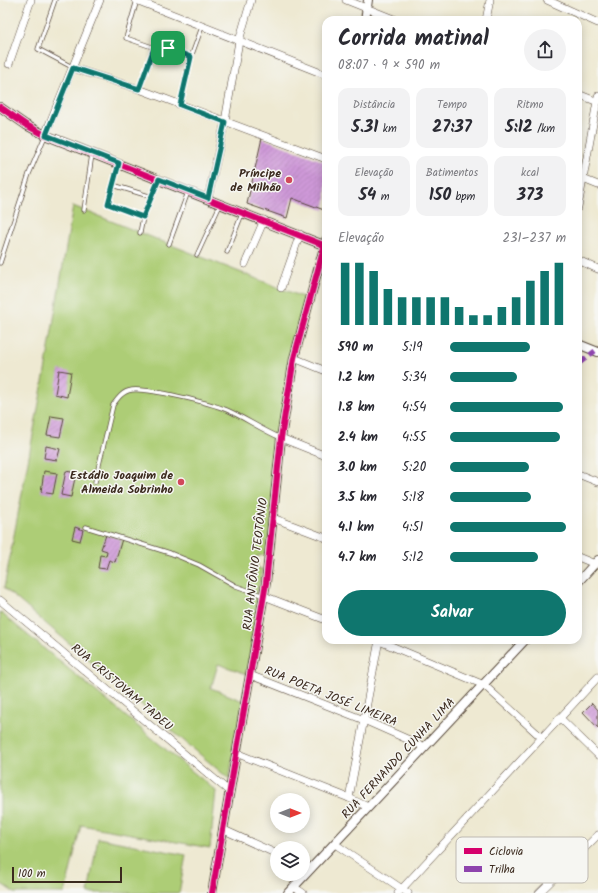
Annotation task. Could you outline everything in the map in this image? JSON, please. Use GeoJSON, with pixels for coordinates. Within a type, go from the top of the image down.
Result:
{"type":"FeatureCollection","features":[{"type":"Feature","properties":{"kind":"street"},"geometry":{"type":"LineString","coordinates":[[10,64],[31,0]]}},
{"type":"Feature","properties":{"kind":"street"},"geometry":{"type":"LineString","coordinates":[[46,135],[100,0]]}},
{"type":"Feature","properties":{"kind":"street"},"geometry":{"type":"LineString","coordinates":[[137,0],[322,73]]}},
{"type":"Feature","properties":{"kind":"street"},"geometry":{"type":"LineString","coordinates":[[208,198],[225,122],[239,41],[250,2],[241,0]]}},
{"type":"Feature","properties":{"kind":"street"},"geometry":{"type":"LineString","coordinates":[[346,0],[367,4],[389,16]]}},
{"type":"Feature","properties":{"kind":"street"},"geometry":{"type":"LineString","coordinates":[[487,16],[490,0]]}},
{"type":"Feature","properties":{"kind":"street"},"geometry":{"type":"LineString","coordinates":[[547,0],[598,23]]}},
{"type":"Feature","properties":{"kind":"street"},"geometry":{"type":"LineString","coordinates":[[366,16],[367,4]]}},
{"type":"Feature","properties":{"kind":"street"},"geometry":{"type":"LineString","coordinates":[[73,68],[139,89],[322,158]]}},
{"type":"Feature","properties":{"kind":"street"},"geometry":{"type":"LineString","coordinates":[[582,95],[598,100],[582,173]]}},
{"type":"Feature","properties":{"kind":"street"},"geometry":{"type":"LineString","coordinates":[[0,107],[26,125],[46,135],[322,242]]}},
{"type":"Feature","properties":{"kind":"street"},"geometry":{"type":"LineString","coordinates":[[582,178],[598,185]]}},
{"type":"Feature","properties":{"kind":"street"},"geometry":{"type":"LineString","coordinates":[[245,264],[264,220]]}},
{"type":"Feature","properties":{"kind":"street"},"geometry":{"type":"LineString","coordinates":[[281,288],[300,234]]}},
{"type":"Feature","properties":{"kind":"street","name":"RUA ANTÔNIO TEOTÔNIO"},"geometry":{"type":"LineString","coordinates":[[212,893],[264,596],[281,438],[294,358],[322,257]]}},
{"type":"Feature","properties":{"kind":"street"},"geometry":{"type":"LineString","coordinates":[[582,262],[598,268]]}},
{"type":"Feature","properties":{"kind":"street"},"geometry":{"type":"LineString","coordinates":[[582,346],[598,352]]}},
{"type":"Feature","properties":{"kind":"street"},"geometry":{"type":"LineString","coordinates":[[294,358],[322,369]]}},
{"type":"Feature","properties":{"kind":"street"},"geometry":{"type":"LineString","coordinates":[[281,438],[322,454]]}},
{"type":"Feature","properties":{"kind":"street"},"geometry":{"type":"LineString","coordinates":[[582,476],[598,482]]}},
{"type":"Feature","properties":{"kind":"street"},"geometry":{"type":"LineString","coordinates":[[273,518],[322,536]]}},
{"type":"Feature","properties":{"kind":"street"},"geometry":{"type":"LineString","coordinates":[[582,558],[596,562],[582,578]]}},
{"type":"Feature","properties":{"kind":"street"},"geometry":{"type":"LineString","coordinates":[[264,596],[322,618]]}},
{"type":"Feature","properties":{"kind":"street","name":"RUA CRISTOVAM TADEU"},"geometry":{"type":"LineString","coordinates":[[0,600],[230,792]]}},
{"type":"Feature","properties":{"kind":"street"},"geometry":{"type":"LineString","coordinates":[[349,798],[377,644]]}},
{"type":"Feature","properties":{"kind":"street"},"geometry":{"type":"LineString","coordinates":[[387,644],[484,685],[542,738]]}},
{"type":"Feature","properties":{"kind":"street","name":"RUA FERNANDO CUNHA LIMA"},"geometry":{"type":"LineString","coordinates":[[291,890],[521,644]]}},
{"type":"Feature","properties":{"kind":"street","name":"RUA POETA JOSÉ LIMEIRA"},"geometry":{"type":"LineString","coordinates":[[250,675],[364,720],[425,747]]}},
{"type":"Feature","properties":{"kind":"street"},"geometry":{"type":"LineString","coordinates":[[400,891],[598,677]]}},
{"type":"Feature","properties":{"kind":"street"},"geometry":{"type":"LineString","coordinates":[[560,718],[598,755]]}},
{"type":"Feature","properties":{"kind":"street"},"geometry":{"type":"LineString","coordinates":[[236,753],[368,807]]}},
{"type":"Feature","properties":{"kind":"street"},"geometry":{"type":"LineString","coordinates":[[224,830],[270,851]]}},
{"type":"Feature","properties":{"kind":"street"},"geometry":{"type":"LineString","coordinates":[[588,845],[598,835]]}},
{"type":"Feature","properties":{"kind":"street"},"geometry":{"type":"LineString","coordinates":[[335,844],[400,891],[408,893]]}},
{"type":"Feature","properties":{"kind":"street"},"geometry":{"type":"LineString","coordinates":[[539,893],[549,883]]}},
{"type":"Feature","properties":{"kind":"street"},"geometry":{"type":"LineString","coordinates":[[291,890],[303,893]]}},
{"type":"Feature","properties":{"kind":"lane"},"geometry":{"type":"LineString","coordinates":[[55,0],[38,49],[73,68]]}},
{"type":"Feature","properties":{"kind":"lane"},"geometry":{"type":"LineString","coordinates":[[137,0],[125,37],[154,48],[168,48],[191,57]]}},
{"type":"Feature","properties":{"kind":"lane"},"geometry":{"type":"LineString","coordinates":[[180,105],[191,57],[202,27]]}},
{"type":"Feature","properties":{"kind":"lane"},"geometry":{"type":"LineString","coordinates":[[139,89],[154,48]]}},
{"type":"Feature","properties":{"kind":"lane"},"geometry":{"type":"LineString","coordinates":[[0,263],[29,174],[46,135]]}},
{"type":"Feature","properties":{"kind":"lane"},"geometry":{"type":"LineString","coordinates":[[84,210],[92,153]]}},
{"type":"Feature","properties":{"kind":"lane"},"geometry":{"type":"LineString","coordinates":[[119,163],[109,205],[143,217]]}},
{"type":"Feature","properties":{"kind":"lane"},"geometry":{"type":"LineString","coordinates":[[140,232],[143,217],[159,179]]}},
{"type":"Feature","properties":{"kind":"lane"},"geometry":{"type":"LineString","coordinates":[[113,185],[152,197]]}},
{"type":"Feature","properties":{"kind":"lane"},"geometry":{"type":"LineString","coordinates":[[169,244],[188,191]]}},
{"type":"Feature","properties":{"kind":"lane"},"geometry":{"type":"LineString","coordinates":[[197,255],[221,203]]}},
{"type":"Feature","properties":{"kind":"lane"},"geometry":{"type":"LineString","coordinates":[[227,252],[243,212]]}},
{"type":"Feature","properties":{"kind":"lane"},"geometry":{"type":"LineString","coordinates":[[95,482],[113,405],[121,395],[131,390],[164,394],[213,405],[281,438]]}},
{"type":"Feature","properties":{"kind":"lane"},"geometry":{"type":"LineString","coordinates":[[86,527],[170,553],[212,571],[236,586],[264,596]]}},
{"type":"Feature","properties":{"kind":"green space"},"geometry":{"type":"Polygon","coordinates":[[[73,206],[305,298],[282,415],[268,555],[257,556],[257,567],[263,570],[256,597],[261,601],[247,674],[218,664],[211,688],[243,701],[229,779],[4,588],[46,366],[73,206]]]}},
{"type":"Feature","properties":{"kind":"green space"},"geometry":{"type":"Polygon","coordinates":[[[0,612],[216,791],[210,848],[81,825],[65,893],[15,893],[0,883],[0,612]]]}},
{"type":"Feature","properties":{"kind":"green space"},"geometry":{"type":"Polygon","coordinates":[[[98,838],[186,855],[179,893],[88,893],[98,838]]]}},
{"type":"Feature","properties":{"kind":"building","name":"Príncipe de Milhão"},"geometry":{"type":"Polygon","coordinates":[[[262,138],[322,160],[322,209],[292,198],[287,218],[247,204],[262,138]]]}},
{"type":"Feature","properties":{"kind":"building"},"geometry":{"type":"Polygon","coordinates":[[[59,370],[71,372],[67,397],[55,394],[59,370]]]}},
{"type":"Feature","properties":{"kind":"building"},"geometry":{"type":"Polygon","coordinates":[[[51,416],[64,418],[60,437],[47,435],[51,416]]]}},
{"type":"Feature","properties":{"kind":"building"},"geometry":{"type":"Polygon","coordinates":[[[46,446],[60,449],[57,460],[44,458],[46,446]]]}},
{"type":"Feature","properties":{"kind":"building"},"geometry":{"type":"Polygon","coordinates":[[[44,471],[57,473],[53,494],[41,492],[44,471]]]}},
{"type":"Feature","properties":{"kind":"building"},"geometry":{"type":"Polygon","coordinates":[[[66,471],[76,473],[71,497],[61,495],[66,471]]]}},
{"type":"Feature","properties":{"kind":"building"},"geometry":{"type":"Polygon","coordinates":[[[75,527],[83,530],[80,541],[72,539],[75,527]]]}},
{"type":"Feature","properties":{"kind":"building"},"geometry":{"type":"Polygon","coordinates":[[[106,535],[122,539],[115,562],[109,560],[106,569],[98,568],[100,555],[106,556],[107,551],[101,549],[106,535]]]}},
{"type":"Feature","properties":{"kind":"building"},"geometry":{"type":"Polygon","coordinates":[[[592,703],[598,710],[598,728],[583,712],[592,703]]]}},
{"type":"Feature","properties":{"kind":"marked path"},"geometry":{"type":"LineString","coordinates":[[582,361],[595,351]]}},
{"type":"Feature","properties":{"kind":"cycle path"},"geometry":{"type":"LineString","coordinates":[[0,107],[26,125],[45,135],[322,244]]}},
{"type":"Feature","properties":{"kind":"cycle path"},"geometry":{"type":"LineString","coordinates":[[212,893],[266,583],[281,438],[294,358],[322,255]]}},
{"type":"Feature","properties":{"kind":"place","name":"Príncipe de Milhão"},"geometry":{"type":"Point","coordinates":[289,180]}},
{"type":"Feature","properties":{"kind":"place","name":"Estádio Joaquim de Almeida Sobrinho"},"geometry":{"type":"Point","coordinates":[181,482]}},
{"type":"Feature","properties":{"kind":"route"},"geometry":{"type":"LineString","coordinates":[[154,48],[168,48],[191,57],[180,105],[225,122],[208,198],[159,179],[143,217],[108,204],[119,163],[46,135],[73,68],[139,89],[154,48]]}}]}
